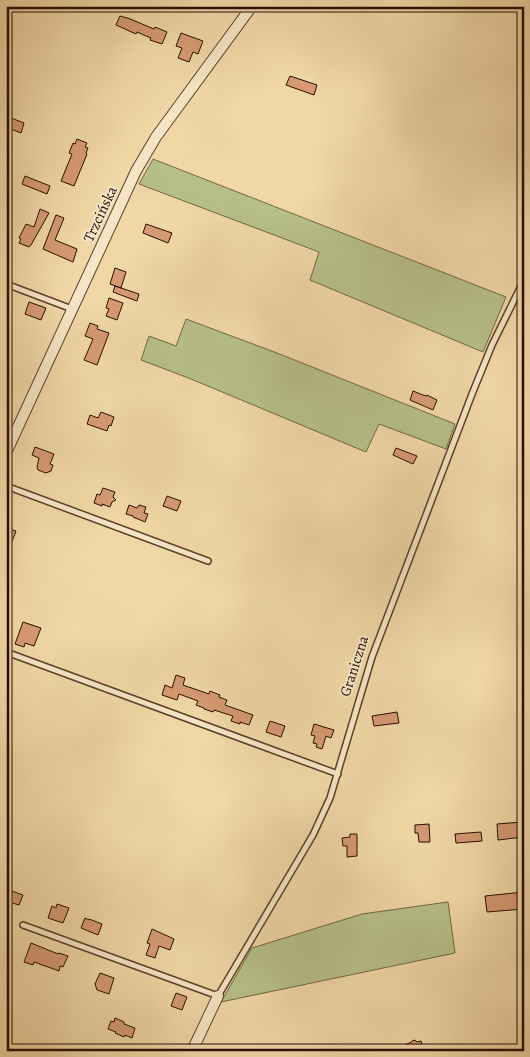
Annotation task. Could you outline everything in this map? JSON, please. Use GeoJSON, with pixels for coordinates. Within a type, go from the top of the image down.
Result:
{"type":"FeatureCollection","features":[{"type":"Feature","properties":{"kind":"street","name":"Trzcińska"},"geometry":{"type":"LineString","coordinates":[[6,453],[136,171],[156,137],[252,6]]}},
{"type":"Feature","properties":{"kind":"street","name":"Graniczna"},"geometry":{"type":"LineString","coordinates":[[192,1051],[218,996]]}},
{"type":"Feature","properties":{"kind":"lane","name":"Graniczna"},"geometry":{"type":"LineString","coordinates":[[218,996],[313,835],[330,798],[372,657],[472,394],[492,345],[524,280]]}},
{"type":"Feature","properties":{"kind":"lane"},"geometry":{"type":"LineString","coordinates":[[6,284],[73,309]]}},
{"type":"Feature","properties":{"kind":"lane"},"geometry":{"type":"LineString","coordinates":[[6,486],[208,561]]}},
{"type":"Feature","properties":{"kind":"lane"},"geometry":{"type":"LineString","coordinates":[[6,652],[338,774]]}},
{"type":"Feature","properties":{"kind":"lane"},"geometry":{"type":"LineString","coordinates":[[23,925],[218,996]]}},
{"type":"Feature","properties":{"kind":"green space"},"geometry":{"type":"Polygon","coordinates":[[[153,159],[506,297],[483,352],[310,280],[319,252],[139,184],[153,159]]]}},
{"type":"Feature","properties":{"kind":"green space"},"geometry":{"type":"Polygon","coordinates":[[[186,319],[455,424],[446,449],[379,424],[366,452],[141,360],[149,336],[176,346],[186,319]]]}},
{"type":"Feature","properties":{"kind":"green space"},"geometry":{"type":"Polygon","coordinates":[[[448,902],[455,953],[221,1002],[252,948],[362,914],[448,902]]]}},
{"type":"Feature","properties":{"kind":"building"},"geometry":{"type":"Polygon","coordinates":[[[120,16],[167,32],[162,44],[150,40],[151,38],[137,32],[136,34],[116,25],[120,16]]]}},
{"type":"Feature","properties":{"kind":"building"},"geometry":{"type":"Polygon","coordinates":[[[181,33],[203,41],[198,54],[193,52],[189,62],[178,58],[182,48],[176,46],[181,33]]]}},
{"type":"Feature","properties":{"kind":"building"},"geometry":{"type":"Polygon","coordinates":[[[290,76],[317,85],[314,95],[286,85],[290,76]]]}},
{"type":"Feature","properties":{"kind":"building"},"geometry":{"type":"Polygon","coordinates":[[[6,116],[24,123],[21,133],[6,127],[6,116]]]}},
{"type":"Feature","properties":{"kind":"building"},"geometry":{"type":"Polygon","coordinates":[[[77,139],[87,143],[85,147],[88,148],[74,186],[61,181],[72,154],[69,153],[77,139]]]}},
{"type":"Feature","properties":{"kind":"building"},"geometry":{"type":"Polygon","coordinates":[[[25,176],[50,186],[47,194],[22,184],[25,176]]]}},
{"type":"Feature","properties":{"kind":"building"},"geometry":{"type":"Polygon","coordinates":[[[40,209],[49,213],[31,245],[29,247],[19,243],[21,239],[19,238],[26,224],[34,227],[40,209]]]}},
{"type":"Feature","properties":{"kind":"building"},"geometry":{"type":"Polygon","coordinates":[[[56,215],[64,218],[55,240],[77,249],[73,262],[43,249],[56,215]]]}},
{"type":"Feature","properties":{"kind":"building"},"geometry":{"type":"Polygon","coordinates":[[[146,224],[172,233],[168,243],[143,233],[146,224]]]}},
{"type":"Feature","properties":{"kind":"building"},"geometry":{"type":"Polygon","coordinates":[[[115,268],[126,272],[121,288],[110,284],[115,268]]]}},
{"type":"Feature","properties":{"kind":"building"},"geometry":{"type":"Polygon","coordinates":[[[115,286],[139,294],[137,301],[113,292],[115,286]]]}},
{"type":"Feature","properties":{"kind":"building"},"geometry":{"type":"Polygon","coordinates":[[[109,298],[123,303],[117,320],[106,316],[109,309],[106,308],[109,298]]]}},
{"type":"Feature","properties":{"kind":"building"},"geometry":{"type":"Polygon","coordinates":[[[29,302],[46,308],[41,320],[25,314],[29,302]]]}},
{"type":"Feature","properties":{"kind":"building"},"geometry":{"type":"Polygon","coordinates":[[[90,323],[98,326],[97,329],[109,333],[97,365],[84,360],[93,339],[85,336],[90,323]]]}},
{"type":"Feature","properties":{"kind":"building"},"geometry":{"type":"Polygon","coordinates":[[[413,391],[437,400],[433,410],[410,400],[413,391]]]}},
{"type":"Feature","properties":{"kind":"building"},"geometry":{"type":"Polygon","coordinates":[[[101,412],[114,417],[107,431],[87,424],[90,415],[98,418],[101,412]]]}},
{"type":"Feature","properties":{"kind":"building"},"geometry":{"type":"Polygon","coordinates":[[[35,447],[54,454],[50,464],[53,465],[51,471],[46,473],[38,470],[39,458],[32,455],[35,447]]]}},
{"type":"Feature","properties":{"kind":"building"},"geometry":{"type":"Polygon","coordinates":[[[396,448],[417,456],[413,464],[393,455],[396,448]]]}},
{"type":"Feature","properties":{"kind":"building"},"geometry":{"type":"Polygon","coordinates":[[[103,488],[115,492],[113,497],[116,500],[112,502],[110,507],[94,503],[97,494],[100,495],[103,488]]]}},
{"type":"Feature","properties":{"kind":"building"},"geometry":{"type":"Polygon","coordinates":[[[167,496],[181,501],[177,511],[163,506],[167,496]]]}},
{"type":"Feature","properties":{"kind":"building"},"geometry":{"type":"Polygon","coordinates":[[[129,505],[137,508],[139,505],[146,507],[144,513],[148,514],[145,522],[126,514],[129,505]]]}},
{"type":"Feature","properties":{"kind":"building"},"geometry":{"type":"Polygon","coordinates":[[[6,528],[16,531],[7,555],[6,555],[6,528]]]}},
{"type":"Feature","properties":{"kind":"building"},"geometry":{"type":"Polygon","coordinates":[[[23,622],[41,628],[34,646],[25,643],[24,647],[15,644],[23,622]]]}},
{"type":"Feature","properties":{"kind":"building"},"geometry":{"type":"Polygon","coordinates":[[[176,675],[185,678],[183,685],[209,694],[210,691],[220,695],[219,697],[227,700],[225,705],[253,715],[249,725],[231,721],[233,716],[204,709],[196,705],[198,701],[179,694],[177,700],[162,695],[165,685],[172,688],[176,675]]]}},
{"type":"Feature","properties":{"kind":"building"},"geometry":{"type":"Polygon","coordinates":[[[397,712],[399,723],[374,726],[372,716],[397,712]]]}},
{"type":"Feature","properties":{"kind":"building"},"geometry":{"type":"Polygon","coordinates":[[[270,721],[285,726],[281,737],[266,732],[270,721]]]}},
{"type":"Feature","properties":{"kind":"building"},"geometry":{"type":"Polygon","coordinates":[[[314,724],[334,730],[331,738],[326,736],[322,749],[316,747],[317,744],[313,743],[315,736],[311,735],[314,724]]]}},
{"type":"Feature","properties":{"kind":"building"},"geometry":{"type":"Polygon","coordinates":[[[522,822],[523,837],[498,840],[497,824],[522,822]]]}},
{"type":"Feature","properties":{"kind":"building"},"geometry":{"type":"Polygon","coordinates":[[[429,824],[430,842],[419,842],[418,833],[415,833],[415,825],[429,824]]]}},
{"type":"Feature","properties":{"kind":"building"},"geometry":{"type":"Polygon","coordinates":[[[481,832],[482,841],[456,843],[455,834],[481,832]]]}},
{"type":"Feature","properties":{"kind":"building"},"geometry":{"type":"Polygon","coordinates":[[[350,834],[357,834],[357,856],[347,857],[347,846],[343,846],[342,838],[350,837],[350,834]]]}},
{"type":"Feature","properties":{"kind":"building"},"geometry":{"type":"Polygon","coordinates":[[[6,889],[23,895],[19,905],[6,901],[6,889]]]}},
{"type":"Feature","properties":{"kind":"building"},"geometry":{"type":"Polygon","coordinates":[[[524,892],[524,909],[487,912],[485,896],[524,892]]]}},
{"type":"Feature","properties":{"kind":"building"},"geometry":{"type":"Polygon","coordinates":[[[57,904],[69,908],[63,923],[48,918],[52,906],[56,908],[57,904]]]}},
{"type":"Feature","properties":{"kind":"building"},"geometry":{"type":"Polygon","coordinates":[[[85,918],[102,924],[98,935],[81,928],[85,918]]]}},
{"type":"Feature","properties":{"kind":"building"},"geometry":{"type":"Polygon","coordinates":[[[152,929],[174,939],[170,950],[159,946],[155,958],[146,955],[150,944],[147,943],[152,929]]]}},
{"type":"Feature","properties":{"kind":"building"},"geometry":{"type":"Polygon","coordinates":[[[31,943],[68,956],[63,967],[60,966],[59,971],[34,962],[33,965],[24,962],[31,943]]]}},
{"type":"Feature","properties":{"kind":"building"},"geometry":{"type":"Polygon","coordinates":[[[100,973],[114,978],[109,994],[97,990],[95,984],[100,973]]]}},
{"type":"Feature","properties":{"kind":"building"},"geometry":{"type":"Polygon","coordinates":[[[176,993],[187,997],[182,1010],[171,1006],[176,993]]]}},
{"type":"Feature","properties":{"kind":"building"},"geometry":{"type":"Polygon","coordinates":[[[115,1018],[135,1028],[132,1038],[125,1035],[124,1037],[108,1029],[111,1021],[114,1022],[115,1018]]]}},
{"type":"Feature","properties":{"kind":"building"},"geometry":{"type":"Polygon","coordinates":[[[415,1040],[417,1042],[421,1041],[422,1045],[430,1051],[407,1051],[406,1044],[415,1040]]]}}]}
